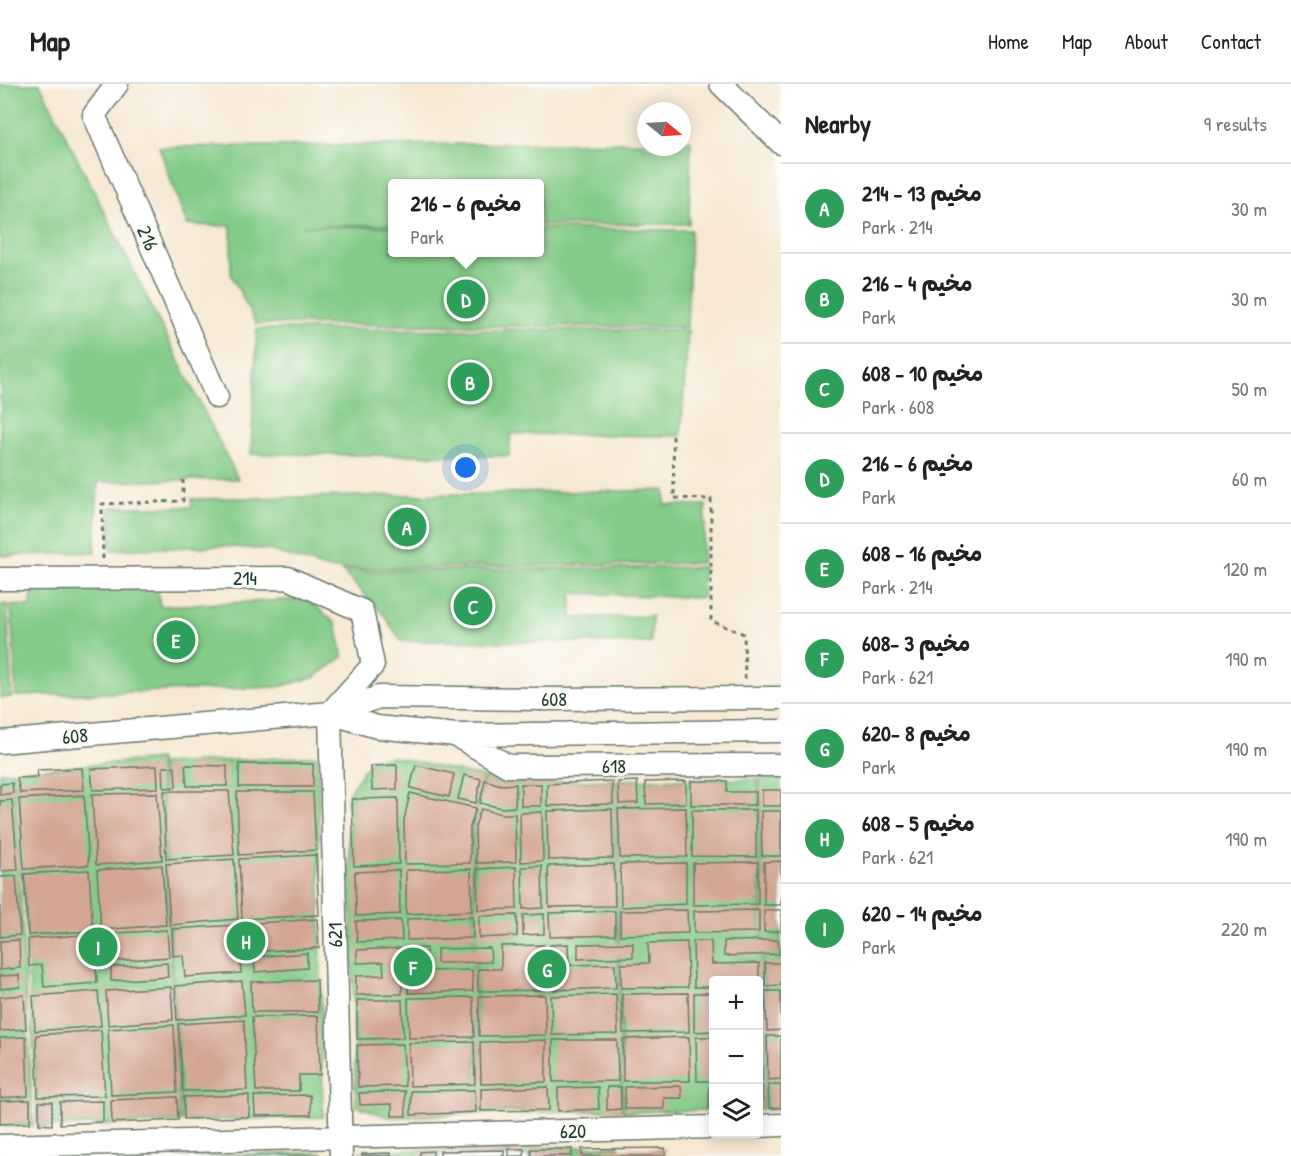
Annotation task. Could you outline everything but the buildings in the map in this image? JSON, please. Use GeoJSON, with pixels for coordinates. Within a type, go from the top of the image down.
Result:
{"type":"FeatureCollection","features":[{"type":"Feature","properties":{"kind":"street","name":"216"},"geometry":{"type":"LineString","coordinates":[[117,84],[94,115],[217,397]]}},
{"type":"Feature","properties":{"kind":"street"},"geometry":{"type":"LineString","coordinates":[[721,84],[781,143]]}},
{"type":"Feature","properties":{"kind":"street","name":"214"},"geometry":{"type":"LineString","coordinates":[[0,579],[288,578],[362,611],[374,665],[330,713]]}},
{"type":"Feature","properties":{"kind":"street","name":"608"},"geometry":{"type":"LineString","coordinates":[[0,742],[330,713],[379,697],[781,698]]}},
{"type":"Feature","properties":{"kind":"street","name":"608"},"geometry":{"type":"LineString","coordinates":[[330,713],[377,727],[456,735],[781,731]]}},
{"type":"Feature","properties":{"kind":"street","name":"621"},"geometry":{"type":"LineString","coordinates":[[330,713],[341,1146]]}},
{"type":"Feature","properties":{"kind":"street","name":"618"},"geometry":{"type":"LineString","coordinates":[[456,735],[508,766],[781,765]]}},
{"type":"Feature","properties":{"kind":"street"},"geometry":{"type":"LineString","coordinates":[[763,1126],[781,1125]]}},
{"type":"Feature","properties":{"kind":"street","name":"620"},"geometry":{"type":"LineString","coordinates":[[0,1146],[341,1146],[709,1127]]}},
{"type":"Feature","properties":{"kind":"path"},"geometry":{"type":"LineString","coordinates":[[673,436],[674,498],[711,499],[711,621],[744,634]]}},
{"type":"Feature","properties":{"kind":"path"},"geometry":{"type":"LineString","coordinates":[[103,578],[102,504],[183,501],[183,480]]}},
{"type":"Feature","properties":{"kind":"green space"},"geometry":{"type":"Polygon","coordinates":[[[0,84],[40,84],[238,479],[98,482],[95,552],[0,556],[0,84]]]}},
{"type":"Feature","properties":{"kind":"green space"},"geometry":{"type":"Polygon","coordinates":[[[637,142],[637,156],[691,156],[689,224],[544,225],[544,179],[388,179],[388,225],[303,226],[388,227],[388,257],[544,257],[544,228],[691,230],[687,327],[256,324],[231,274],[231,226],[187,225],[159,147],[637,142]]]}},
{"type":"Feature","properties":{"kind":"green space"},"geometry":{"type":"Polygon","coordinates":[[[257,329],[688,330],[681,436],[511,434],[509,456],[251,454],[257,329]]]}},
{"type":"Feature","properties":{"kind":"green space"},"geometry":{"type":"Polygon","coordinates":[[[665,490],[665,505],[706,505],[702,563],[329,569],[269,550],[223,546],[110,550],[110,507],[192,507],[192,499],[665,490]]]}},
{"type":"Feature","properties":{"kind":"green space"},"geometry":{"type":"Polygon","coordinates":[[[703,567],[702,598],[572,593],[572,618],[652,616],[651,643],[401,641],[384,615],[342,571],[703,567]]]}},
{"type":"Feature","properties":{"kind":"green space"},"geometry":{"type":"Polygon","coordinates":[[[157,587],[160,606],[308,599],[336,624],[343,657],[315,677],[278,687],[16,696],[11,605],[31,606],[32,590],[157,587]]]}},
{"type":"Feature","properties":{"kind":"green space"},"geometry":{"type":"Polygon","coordinates":[[[7,604],[12,697],[0,698],[0,605],[7,604]]]}},
{"type":"Feature","properties":{"kind":"green space"},"geometry":{"type":"Polygon","coordinates":[[[318,756],[323,1117],[182,1121],[161,764],[318,756]]]}},
{"type":"Feature","properties":{"kind":"green space"},"geometry":{"type":"Polygon","coordinates":[[[394,757],[483,777],[471,828],[477,1113],[391,1118],[356,1106],[348,794],[371,759],[394,757]]]}},
{"type":"Feature","properties":{"kind":"green space"},"geometry":{"type":"Polygon","coordinates":[[[159,759],[180,1122],[38,1127],[17,771],[159,759]]]}},
{"type":"Feature","properties":{"kind":"green space"},"geometry":{"type":"Polygon","coordinates":[[[14,771],[33,1126],[0,1126],[0,772],[14,771]]]}},
{"type":"Feature","properties":{"kind":"green space"},"geometry":{"type":"Polygon","coordinates":[[[485,777],[501,783],[613,780],[622,1110],[480,1113],[473,828],[485,777]]]}},
{"type":"Feature","properties":{"kind":"green space"},"geometry":{"type":"Polygon","coordinates":[[[758,779],[761,976],[709,976],[709,1110],[623,1112],[616,780],[758,779]]]}},
{"type":"Feature","properties":{"kind":"green space"},"geometry":{"type":"Polygon","coordinates":[[[760,779],[781,779],[781,1109],[766,1110],[760,779]]]}},
{"type":"Feature","properties":{"kind":"green space"},"geometry":{"type":"Polygon","coordinates":[[[619,1146],[619,1156],[508,1156],[508,1148],[619,1146]]]}},
{"type":"Feature","properties":{"kind":"green space"},"geometry":{"type":"Polygon","coordinates":[[[506,1147],[506,1156],[360,1156],[360,1152],[506,1147]]]}},
{"type":"Feature","properties":{"kind":"green space"},"geometry":{"type":"Polygon","coordinates":[[[323,1153],[324,1156],[173,1156],[323,1153]]]}},
{"type":"Feature","properties":{"kind":"place","name":"مخيم 6 - 216"},"geometry":{"type":"Point","coordinates":[466,299]}},
{"type":"Feature","properties":{"kind":"place","name":"مخيم 4 - 216"},"geometry":{"type":"Point","coordinates":[470,382]}},
{"type":"Feature","properties":{"kind":"place","name":"مخيم 13 - 214"},"geometry":{"type":"Point","coordinates":[407,527]}},
{"type":"Feature","properties":{"kind":"place","name":"مخيم 10 - 608"},"geometry":{"type":"Point","coordinates":[473,606]}},
{"type":"Feature","properties":{"kind":"place","name":"مخيم 16 - 608"},"geometry":{"type":"Point","coordinates":[176,640]}},
{"type":"Feature","properties":{"kind":"place","name":"مخيم 5 - 608"},"geometry":{"type":"Point","coordinates":[246,941]}},
{"type":"Feature","properties":{"kind":"place","name":"مخيم 14 - 620"},"geometry":{"type":"Point","coordinates":[98,947]}},
{"type":"Feature","properties":{"kind":"place","name":"مخيم 3 -608"},"geometry":{"type":"Point","coordinates":[413,967]}},
{"type":"Feature","properties":{"kind":"place","name":"مخيم 8 -620"},"geometry":{"type":"Point","coordinates":[547,969]}}]}
